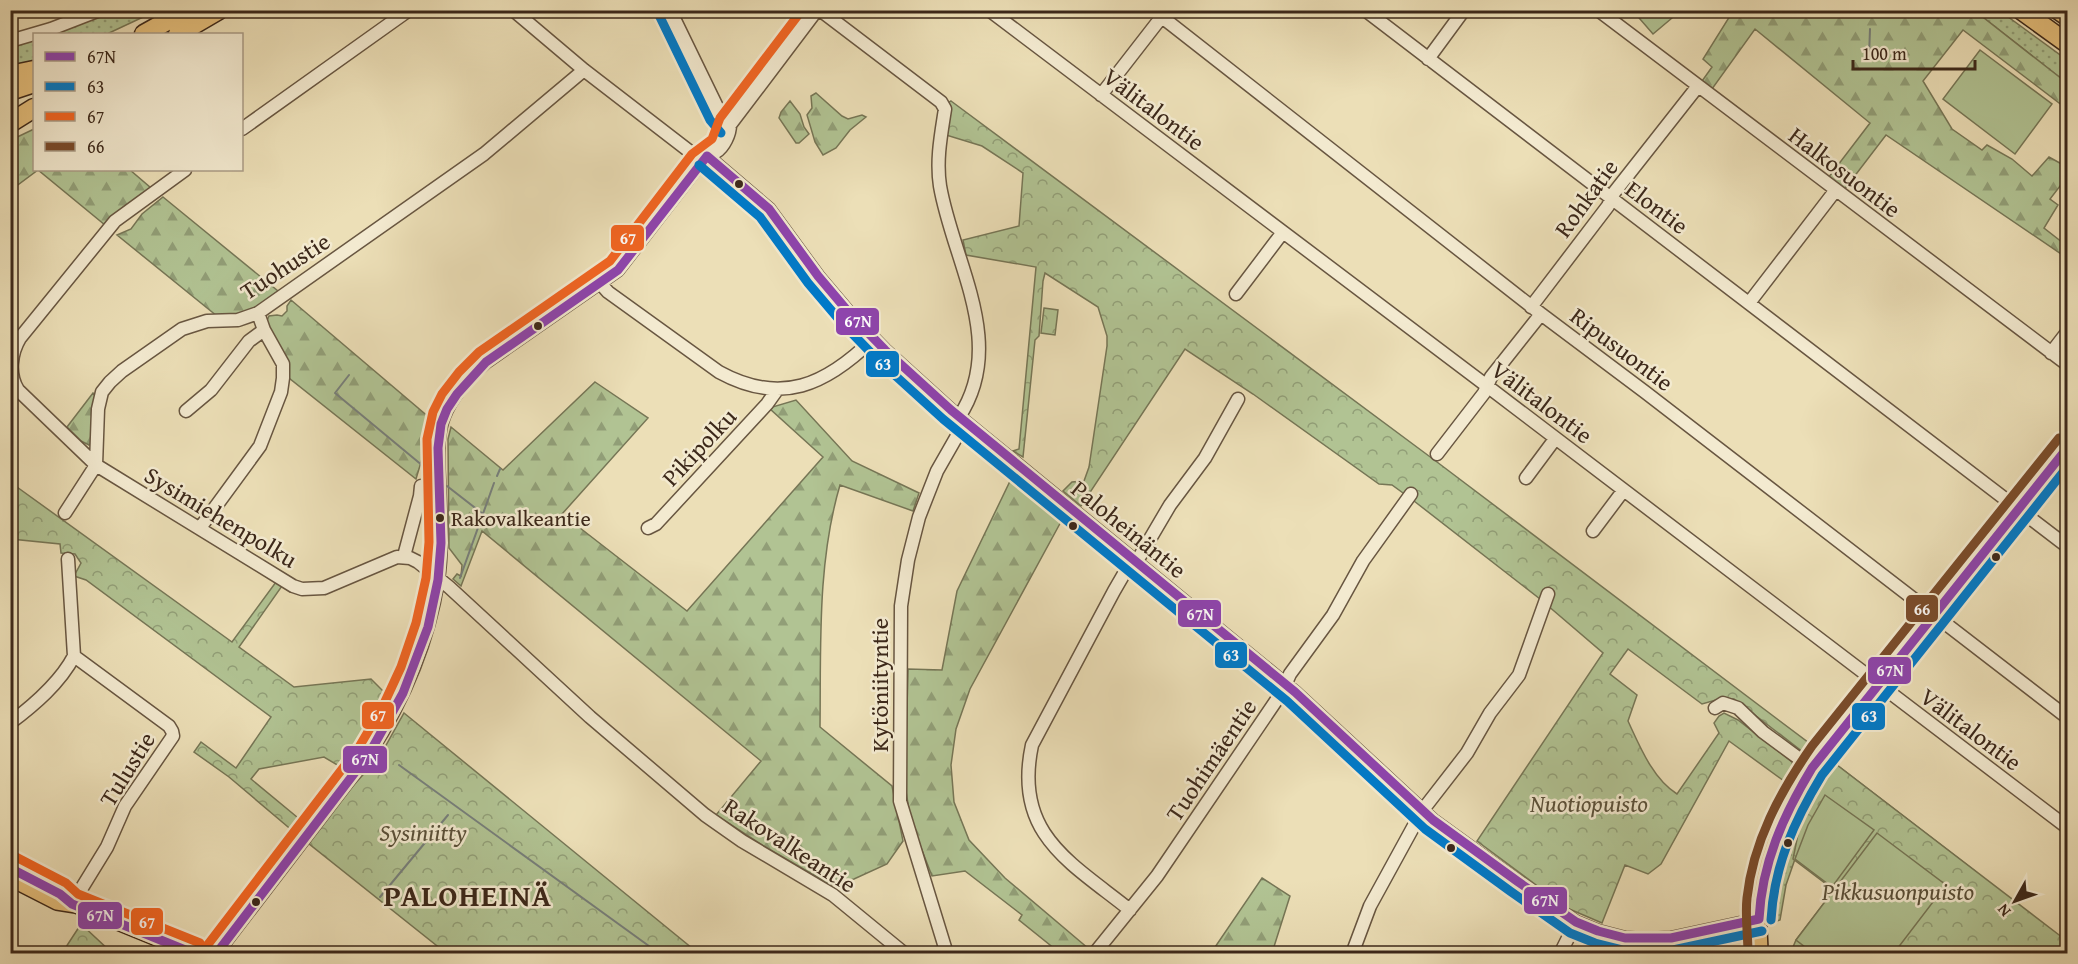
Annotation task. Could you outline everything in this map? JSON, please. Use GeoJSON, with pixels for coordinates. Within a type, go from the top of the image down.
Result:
{"type":"FeatureCollection","features":[{"type":"Feature","properties":{"kind":"highway"},"geometry":{"type":"LineString","coordinates":[[146,33],[187,10]]}},
{"type":"Feature","properties":{"kind":"highway"},"geometry":{"type":"LineString","coordinates":[[180,33],[219,10]]}},
{"type":"Feature","properties":{"kind":"highway"},"geometry":{"type":"LineString","coordinates":[[2021,10],[2067,44]]}},
{"type":"Feature","properties":{"kind":"highway"},"geometry":{"type":"LineString","coordinates":[[2058,10],[2067,17]]}},
{"type":"Feature","properties":{"kind":"highway"},"geometry":{"type":"LineString","coordinates":[[2046,29],[2067,49]]}},
{"type":"Feature","properties":{"kind":"highway"},"geometry":{"type":"LineString","coordinates":[[10,75],[33,69]]}},
{"type":"Feature","properties":{"kind":"highway"},"geometry":{"type":"LineString","coordinates":[[10,91],[33,83]]}},
{"type":"Feature","properties":{"kind":"highway"},"geometry":{"type":"LineString","coordinates":[[10,109],[33,100]]}},
{"type":"Feature","properties":{"kind":"highway"},"geometry":{"type":"LineString","coordinates":[[10,123],[33,109]]}},
{"type":"Feature","properties":{"kind":"main road"},"geometry":{"type":"LineString","coordinates":[[1760,954],[1759,898],[1772,845],[1781,822],[1812,768],[2067,446]]}},
{"type":"Feature","properties":{"kind":"main road"},"geometry":{"type":"LineString","coordinates":[[10,868],[60,894],[72,904]]}},
{"type":"Feature","properties":{"kind":"main road"},"geometry":{"type":"LineString","coordinates":[[10,878],[57,902],[72,904],[196,954]]}},
{"type":"Feature","properties":{"kind":"street"},"geometry":{"type":"LineString","coordinates":[[37,33],[100,10]]}},
{"type":"Feature","properties":{"kind":"street"},"geometry":{"type":"LineString","coordinates":[[243,128],[409,10]]}},
{"type":"Feature","properties":{"kind":"street","name":"Paloheinäntie"},"geometry":{"type":"LineString","coordinates":[[513,10],[584,70],[705,158],[769,208],[828,289],[873,339],[962,419],[1285,685],[1422,811],[1576,922],[1611,935],[1650,939],[1671,938],[1759,919]]}},
{"type":"Feature","properties":{"kind":"street"},"geometry":{"type":"LineString","coordinates":[[670,10],[721,115],[730,124]]}},
{"type":"Feature","properties":{"kind":"street"},"geometry":{"type":"LineString","coordinates":[[216,954],[286,859],[369,754],[402,698],[424,642],[439,578],[441,536],[438,443],[445,413],[470,377],[486,362],[600,283],[623,264],[705,158],[720,133],[730,124],[819,10]]}},
{"type":"Feature","properties":{"kind":"street","name":"Kytöniityntie"},"geometry":{"type":"LineString","coordinates":[[819,10],[941,102],[945,109],[939,145],[940,186],[946,214],[971,293],[979,336],[978,365],[973,390],[962,419],[936,471],[919,517],[906,568],[901,606],[900,801],[947,954]]}},
{"type":"Feature","properties":{"kind":"street","name":"Välitalontie"},"geometry":{"type":"LineString","coordinates":[[990,10],[2067,828]]}},
{"type":"Feature","properties":{"kind":"street","name":"Elontie"},"geometry":{"type":"LineString","coordinates":[[1365,10],[2067,547]]}},
{"type":"Feature","properties":{"kind":"street"},"geometry":{"type":"LineString","coordinates":[[1428,59],[1464,10]]}},
{"type":"Feature","properties":{"kind":"street","name":"Halkosuontie"},"geometry":{"type":"LineString","coordinates":[[1598,10],[2067,365]]}},
{"type":"Feature","properties":{"kind":"street"},"geometry":{"type":"LineString","coordinates":[[1101,95],[1160,13]]}},
{"type":"Feature","properties":{"kind":"street","name":"Ripusuontie"},"geometry":{"type":"LineString","coordinates":[[1160,13],[1536,310],[2067,718]]}},
{"type":"Feature","properties":{"kind":"street"},"geometry":{"type":"LineString","coordinates":[[10,41],[33,34]]}},
{"type":"Feature","properties":{"kind":"street","name":"Tuohustie"},"geometry":{"type":"LineString","coordinates":[[96,465],[98,409],[102,392],[122,370],[182,329],[207,321],[238,320],[258,313],[484,154],[584,70]]}},
{"type":"Feature","properties":{"kind":"street","name":"Rohkatie"},"geometry":{"type":"LineString","coordinates":[[1437,454],[1484,393],[1491,377],[1613,194],[1698,86]]}},
{"type":"Feature","properties":{"kind":"street","name":"Sysimiehenpolku"},"geometry":{"type":"LineString","coordinates":[[184,171],[115,221],[20,338],[12,355],[12,377],[18,390],[96,465],[283,580],[302,589],[324,588],[391,559],[404,556]]}},
{"type":"Feature","properties":{"kind":"street"},"geometry":{"type":"LineString","coordinates":[[1749,303],[1835,191]]}},
{"type":"Feature","properties":{"kind":"street"},"geometry":{"type":"LineString","coordinates":[[1236,294],[1283,232]]}},
{"type":"Feature","properties":{"kind":"street"},"geometry":{"type":"LineString","coordinates":[[600,283],[608,292],[719,372],[740,382],[777,390],[822,378],[873,339]]}},
{"type":"Feature","properties":{"kind":"street"},"geometry":{"type":"LineString","coordinates":[[200,528],[260,446],[281,392],[283,364],[264,330],[258,313]]}},
{"type":"Feature","properties":{"kind":"street"},"geometry":{"type":"LineString","coordinates":[[186,411],[211,390],[249,341],[264,330]]}},
{"type":"Feature","properties":{"kind":"street"},"geometry":{"type":"LineString","coordinates":[[2051,353],[2067,331]]}},
{"type":"Feature","properties":{"kind":"street","name":"Pikipolku"},"geometry":{"type":"LineString","coordinates":[[648,528],[656,524],[767,404],[777,390]]}},
{"type":"Feature","properties":{"kind":"street"},"geometry":{"type":"LineString","coordinates":[[1130,910],[1064,858],[1042,830],[1031,804],[1027,769],[1032,745],[1125,572],[1143,551],[1170,505],[1205,458],[1238,399]]}},
{"type":"Feature","properties":{"kind":"street"},"geometry":{"type":"LineString","coordinates":[[1526,478],[1555,439]]}},
{"type":"Feature","properties":{"kind":"street"},"geometry":{"type":"LineString","coordinates":[[65,513],[96,465]]}},
{"type":"Feature","properties":{"kind":"street"},"geometry":{"type":"LineString","coordinates":[[421,486],[404,556],[418,562],[439,578]]}},
{"type":"Feature","properties":{"kind":"street"},"geometry":{"type":"LineString","coordinates":[[1593,531],[1623,491]]}},
{"type":"Feature","properties":{"kind":"street","name":"Tuohimäentie"},"geometry":{"type":"LineString","coordinates":[[1095,954],[1182,842],[1290,674],[1334,615],[1363,561],[1411,494]]}},
{"type":"Feature","properties":{"kind":"street"},"geometry":{"type":"LineString","coordinates":[[10,723],[37,701],[55,682],[74,656],[68,559]]}},
{"type":"Feature","properties":{"kind":"street","name":"Rakovalkeantie"},"geometry":{"type":"LineString","coordinates":[[439,578],[590,717],[705,815],[742,841],[832,895],[905,954]]}},
{"type":"Feature","properties":{"kind":"street"},"geometry":{"type":"LineString","coordinates":[[1352,954],[1370,906],[1422,811],[1467,753],[1490,713],[1519,675],[1548,594]]}},
{"type":"Feature","properties":{"kind":"street","name":"Tulustie"},"geometry":{"type":"LineString","coordinates":[[72,904],[107,847],[125,806],[173,736],[169,726],[74,656]]}},
{"type":"Feature","properties":{"kind":"street"},"geometry":{"type":"LineString","coordinates":[[1714,708],[1723,703],[1738,708],[1763,732],[1812,768]]}},
{"type":"Feature","properties":{"kind":"street"},"geometry":{"type":"LineString","coordinates":[[1560,954],[1576,922]]}},
{"type":"Feature","properties":{"kind":"green space"},"geometry":{"type":"Polygon","coordinates":[[[111,11],[156,11],[109,33],[50,33],[111,11]]]}},
{"type":"Feature","properties":{"kind":"green space"},"geometry":{"type":"Polygon","coordinates":[[[1633,11],[1665,11],[1672,18],[1653,34],[1633,11]]]}},
{"type":"Feature","properties":{"kind":"green space"},"geometry":{"type":"Polygon","coordinates":[[[1733,11],[1975,11],[2067,83],[2067,109],[1963,30],[1923,81],[1952,129],[1982,150],[1987,145],[2012,159],[2032,176],[2049,157],[2067,167],[2067,177],[2050,199],[2058,205],[2044,228],[2067,246],[2067,258],[1886,135],[1844,190],[1828,178],[1870,123],[1755,29],[1712,89],[1702,81],[1712,67],[1703,59],[1733,11]]]}},
{"type":"Feature","properties":{"kind":"green space"},"geometry":{"type":"Polygon","coordinates":[[[1975,11],[2000,11],[2067,60],[2067,83],[1975,11]]]}},
{"type":"Feature","properties":{"kind":"green space"},"geometry":{"type":"Polygon","coordinates":[[[33,39],[33,61],[11,67],[11,45],[33,39]]]}},
{"type":"Feature","properties":{"kind":"green space"},"geometry":{"type":"Polygon","coordinates":[[[1980,50],[2052,104],[2015,154],[1943,99],[1980,50]]]}},
{"type":"Feature","properties":{"kind":"green space"},"geometry":{"type":"Polygon","coordinates":[[[816,93],[848,119],[862,115],[866,117],[850,130],[836,148],[823,155],[815,142],[807,115],[812,108],[811,96],[816,93]]]}},
{"type":"Feature","properties":{"kind":"green space"},"geometry":{"type":"Polygon","coordinates":[[[790,101],[800,114],[809,134],[799,143],[796,143],[779,118],[790,101]]]}},
{"type":"Feature","properties":{"kind":"green space","name":"Nuotiopuisto"},"geometry":{"type":"Polygon","coordinates":[[[951,101],[1437,462],[1809,743],[1803,752],[1734,699],[1723,698],[1702,704],[1628,649],[1610,674],[1637,695],[1628,721],[1648,762],[1668,788],[1677,794],[1719,733],[1714,723],[1724,713],[1738,720],[1792,762],[1793,767],[1784,781],[1729,741],[1661,864],[1648,874],[1625,865],[1602,923],[1567,908],[1477,841],[1603,653],[1540,599],[1392,485],[1379,484],[1253,394],[1185,349],[1081,506],[1063,491],[1072,482],[1084,481],[1089,467],[1107,336],[1098,307],[1045,273],[1039,336],[1035,340],[1023,457],[1013,451],[1019,449],[1036,267],[966,255],[963,240],[1019,226],[1023,173],[982,146],[946,135],[948,103],[951,101]]]}},
{"type":"Feature","properties":{"kind":"green space"},"geometry":{"type":"Polygon","coordinates":[[[33,129],[33,171],[37,171],[11,190],[11,140],[33,129]]]}},
{"type":"Feature","properties":{"kind":"green space"},"geometry":{"type":"Polygon","coordinates":[[[39,171],[131,171],[151,188],[125,206],[105,225],[39,171]]]}},
{"type":"Feature","properties":{"kind":"green space"},"geometry":{"type":"Polygon","coordinates":[[[163,197],[278,291],[250,312],[217,316],[117,235],[131,229],[142,214],[163,197]]]}},
{"type":"Feature","properties":{"kind":"green space"},"geometry":{"type":"Polygon","coordinates":[[[291,300],[431,419],[416,479],[289,378],[287,366],[266,323],[269,316],[282,316],[287,311],[291,300]]]}},
{"type":"Feature","properties":{"kind":"green space"},"geometry":{"type":"Polygon","coordinates":[[[1044,308],[1058,310],[1055,335],[1041,333],[1044,308]]]}},
{"type":"Feature","properties":{"kind":"green space"},"geometry":{"type":"Polygon","coordinates":[[[595,382],[648,418],[562,514],[687,611],[823,457],[769,408],[796,400],[852,461],[919,493],[913,511],[840,485],[827,544],[824,575],[820,727],[892,786],[903,841],[887,864],[854,879],[831,885],[716,815],[761,761],[482,531],[461,586],[453,579],[457,574],[461,576],[462,565],[449,548],[448,439],[451,427],[503,470],[595,382]]]}},
{"type":"Feature","properties":{"kind":"green space"},"geometry":{"type":"Polygon","coordinates":[[[93,393],[96,397],[93,442],[89,445],[81,441],[67,427],[93,393]]]}},
{"type":"Feature","properties":{"kind":"green space"},"geometry":{"type":"Polygon","coordinates":[[[1013,475],[1063,518],[970,689],[956,729],[951,765],[954,802],[969,840],[1005,878],[1089,949],[1085,953],[1060,953],[1019,920],[1022,915],[965,871],[932,876],[911,822],[905,785],[908,669],[942,670],[957,591],[1013,475]]]}},
{"type":"Feature","properties":{"kind":"green space"},"geometry":{"type":"Polygon","coordinates":[[[10,482],[232,642],[276,582],[282,586],[239,647],[294,687],[371,679],[391,699],[344,769],[324,757],[259,769],[251,779],[303,822],[294,832],[229,777],[194,752],[201,742],[236,768],[271,717],[86,580],[74,576],[81,563],[75,554],[61,553],[60,544],[11,539],[10,482]]]}},
{"type":"Feature","properties":{"kind":"green space","name":"Sysiniitty"},"geometry":{"type":"Polygon","coordinates":[[[404,713],[698,953],[446,953],[308,843],[342,798],[380,756],[404,713]]]}},
{"type":"Feature","properties":{"kind":"green space"},"geometry":{"type":"Polygon","coordinates":[[[1833,762],[1975,871],[1795,859],[1786,885],[1780,920],[1774,922],[1772,904],[1775,886],[1783,859],[1792,842],[1800,811],[1810,791],[1833,762]]]}},
{"type":"Feature","properties":{"kind":"green space","name":"Pikkusuonpuisto"},"geometry":{"type":"Polygon","coordinates":[[[1833,762],[2067,941],[2067,953],[1800,953],[1793,947],[1796,940],[1834,890],[1793,859],[1800,824],[1833,762]]]}},
{"type":"Feature","properties":{"kind":"green space"},"geometry":{"type":"Polygon","coordinates":[[[1825,795],[1874,830],[1832,887],[1795,859],[1808,825],[1825,795]]]}},
{"type":"Feature","properties":{"kind":"green space"},"geometry":{"type":"Polygon","coordinates":[[[1877,833],[1946,885],[1894,953],[1813,953],[1796,940],[1877,833]]]}},
{"type":"Feature","properties":{"kind":"green space"},"geometry":{"type":"Polygon","coordinates":[[[1262,878],[1290,896],[1272,953],[1211,953],[1262,878]]]}},
{"type":"Feature","properties":{"kind":"green space"},"geometry":{"type":"Polygon","coordinates":[[[81,924],[115,953],[33,953],[66,947],[81,924]]]}},
{"type":"Feature","properties":{"kind":"waterway"},"geometry":{"type":"LineString","coordinates":[[1869,57],[1870,29]]}},
{"type":"Feature","properties":{"kind":"waterway"},"geometry":{"type":"LineString","coordinates":[[349,375],[335,393],[423,466]]}},
{"type":"Feature","properties":{"kind":"waterway"},"geometry":{"type":"LineString","coordinates":[[497,476],[500,469]]}},
{"type":"Feature","properties":{"kind":"waterway"},"geometry":{"type":"LineString","coordinates":[[460,578],[494,483]]}},
{"type":"Feature","properties":{"kind":"waterway"},"geometry":{"type":"LineString","coordinates":[[447,486],[483,514]]}},
{"type":"Feature","properties":{"kind":"waterway"},"geometry":{"type":"LineString","coordinates":[[399,765],[660,954]]}},
{"type":"Feature","properties":{"kind":"waterway"},"geometry":{"type":"LineString","coordinates":[[380,897],[448,815]]}},
{"type":"Feature","properties":{"kind":"transit line","name":"67"},"geometry":{"type":"LineString","coordinates":[[206,947],[359,747],[382,708],[401,667],[416,623],[426,578],[429,542],[427,439],[433,412],[442,394],[479,352],[610,261],[692,154],[712,139],[720,118],[802,10]]}},
{"type":"Feature","properties":{"kind":"transit line","name":"63"},"geometry":{"type":"LineString","coordinates":[[659,15],[710,120],[721,133]]}},
{"type":"Feature","properties":{"kind":"transit line","name":"67N"},"geometry":{"type":"LineString","coordinates":[[707,156],[769,209],[818,276],[851,315],[885,350],[951,410],[1295,692],[1433,820],[1517,881],[1576,922],[1625,938],[1671,938],[1759,919]]}},
{"type":"Feature","properties":{"kind":"transit line","name":"67N"},"geometry":{"type":"LineString","coordinates":[[216,954],[369,754],[403,693],[428,627],[438,580],[441,543],[438,448],[441,424],[447,409],[457,394],[486,362],[618,270],[707,156]]}},
{"type":"Feature","properties":{"kind":"transit line","name":"63"},"geometry":{"type":"LineString","coordinates":[[699,165],[760,217],[808,283],[842,323],[877,359],[943,419],[1287,701],[1425,829],[1510,891],[1570,933],[1595,943],[1623,950],[1673,950],[1762,931]]}},
{"type":"Feature","properties":{"kind":"transit line","name":"66"},"geometry":{"type":"LineString","coordinates":[[1748,954],[1746,905],[1750,877],[1762,837],[1789,781],[1812,746],[2059,438]]}},
{"type":"Feature","properties":{"kind":"transit line","name":"67N"},"geometry":{"type":"LineString","coordinates":[[1759,919],[1769,859],[1783,822],[1812,768],[2068,447]]}},
{"type":"Feature","properties":{"kind":"transit line","name":"63"},"geometry":{"type":"LineString","coordinates":[[1771,920],[1776,881],[1787,844],[1822,775],[2068,466]]}},
{"type":"Feature","properties":{"kind":"transit line","name":"67"},"geometry":{"type":"LineString","coordinates":[[16,857],[66,883],[78,894],[200,943]]}},
{"type":"Feature","properties":{"kind":"transit line","name":"67N"},"geometry":{"type":"LineString","coordinates":[[10,868],[60,894],[72,904],[195,954]]}},
{"type":"Feature","properties":{"kind":"place","name":"Rakovalkeantie"},"geometry":{"type":"Point","coordinates":[440,518]}},
{"type":"Feature","properties":{"kind":"district","name":"PALOHEINÄ"},"geometry":{"type":"Point","coordinates":[468,895]}}]}
